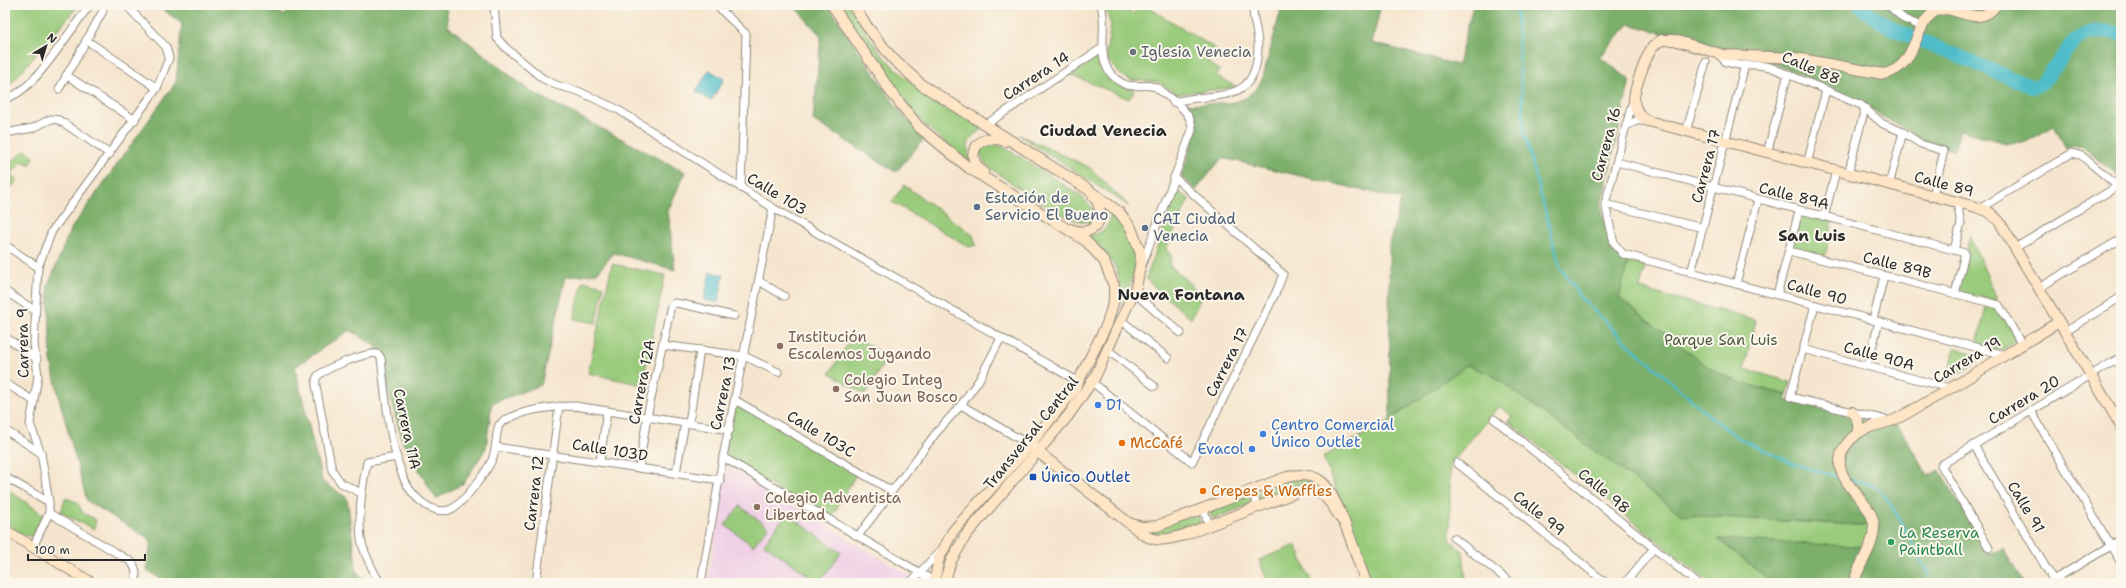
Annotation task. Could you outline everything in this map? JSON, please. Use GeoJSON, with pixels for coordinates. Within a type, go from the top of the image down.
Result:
{"type":"FeatureCollection","features":[{"type":"Feature","properties":{"kind":"street","name":"Carrera 9"},"geometry":{"type":"LineString","coordinates":[[33,547],[49,513],[49,502],[41,453],[30,424],[38,376],[34,343],[34,310],[38,267],[52,231],[135,120],[157,88],[169,58],[169,50],[126,5]]}},
{"type":"Feature","properties":{"kind":"street","name":"Calle 103"},"geometry":{"type":"LineString","coordinates":[[494,5],[497,38],[506,48],[542,78],[556,85],[578,91],[617,109],[774,208],[1079,382]]}},
{"type":"Feature","properties":{"kind":"street"},"geometry":{"type":"LineString","coordinates":[[716,5],[746,34],[741,188]]}},
{"type":"Feature","properties":{"kind":"street","name":"Transversal Central"},"geometry":{"type":"LineString","coordinates":[[832,5],[891,92],[919,127],[958,160],[1086,241],[1099,254],[1108,269],[1114,286],[1114,300],[1110,316],[1079,382],[1034,448],[966,535],[951,561],[944,583]]}},
{"type":"Feature","properties":{"kind":"street","name":"Transversal Central"},"geometry":{"type":"LineString","coordinates":[[853,5],[880,44],[913,78],[1111,205],[1131,228],[1141,254],[1139,274],[1134,292],[1092,382],[1074,409],[958,526],[944,547],[939,558],[934,582]]}},
{"type":"Feature","properties":{"kind":"street"},"geometry":{"type":"LineString","coordinates":[[1101,5],[1104,22],[1102,48],[1104,63],[1123,83],[1131,86],[1153,85],[1187,113],[1192,124],[1192,130],[1139,274]]}},
{"type":"Feature","properties":{"kind":"street"},"geometry":{"type":"LineString","coordinates":[[1173,102],[1227,94],[1243,88],[1254,71],[1258,47],[1253,5]]}},
{"type":"Feature","properties":{"kind":"street"},"geometry":{"type":"LineString","coordinates":[[1888,5],[1904,19],[1922,30]]}},
{"type":"Feature","properties":{"kind":"street"},"geometry":{"type":"LineString","coordinates":[[1718,54],[1796,58],[1883,74],[1890,73],[1901,66],[1914,46],[1930,16],[1937,10],[1948,10],[1977,16],[1987,14],[1996,5]]}},
{"type":"Feature","properties":{"kind":"street"},"geometry":{"type":"LineString","coordinates":[[5,98],[10,98],[21,91],[40,72],[88,6]]}},
{"type":"Feature","properties":{"kind":"street"},"geometry":{"type":"LineString","coordinates":[[59,89],[103,11]]}},
{"type":"Feature","properties":{"kind":"street","name":"Calle 88"},"geometry":{"type":"LineString","coordinates":[[1658,42],[1667,39],[1674,40],[1718,54],[1726,62],[1745,65],[1764,65],[1788,74],[1865,108],[1883,124],[1903,132],[1921,144],[1944,151],[1933,196]]}},
{"type":"Feature","properties":{"kind":"street"},"geometry":{"type":"LineString","coordinates":[[86,40],[157,88]]}},
{"type":"Feature","properties":{"kind":"street","name":"Carrera 16"},"geometry":{"type":"LineString","coordinates":[[1623,254],[1614,244],[1606,204],[1634,97],[1648,55],[1658,42]]}},
{"type":"Feature","properties":{"kind":"street","name":"Carrera 14"},"geometry":{"type":"LineString","coordinates":[[985,125],[1102,48]]}},
{"type":"Feature","properties":{"kind":"street"},"geometry":{"type":"LineString","coordinates":[[1686,132],[1706,62]]}},
{"type":"Feature","properties":{"kind":"street","name":"Carrera 17"},"geometry":{"type":"LineString","coordinates":[[1691,273],[1745,65]]}},
{"type":"Feature","properties":{"kind":"street"},"geometry":{"type":"LineString","coordinates":[[1766,153],[1788,74]]}},
{"type":"Feature","properties":{"kind":"street"},"geometry":{"type":"LineString","coordinates":[[66,75],[135,120]]}},
{"type":"Feature","properties":{"kind":"street"},"geometry":{"type":"LineString","coordinates":[[1807,164],[1826,90]]}},
{"type":"Feature","properties":{"kind":"street"},"geometry":{"type":"LineString","coordinates":[[1634,97],[1637,111],[1648,122]]}},
{"type":"Feature","properties":{"kind":"street"},"geometry":{"type":"LineString","coordinates":[[1848,174],[1865,108]]}},
{"type":"Feature","properties":{"kind":"street"},"geometry":{"type":"LineString","coordinates":[[5,133],[33,128],[51,119],[59,120],[69,125],[110,154]]}},
{"type":"Feature","properties":{"kind":"street","name":"Calle 89"},"geometry":{"type":"LineString","coordinates":[[1626,126],[1636,121],[1648,122],[1979,208],[1996,217],[2121,426]]}},
{"type":"Feature","properties":{"kind":"street"},"geometry":{"type":"LineString","coordinates":[[1889,185],[1903,132]]}},
{"type":"Feature","properties":{"kind":"street"},"geometry":{"type":"LineString","coordinates":[[994,183],[975,163],[974,155],[976,146],[982,140],[990,137],[998,138],[1018,146]]}},
{"type":"Feature","properties":{"kind":"street"},"geometry":{"type":"LineString","coordinates":[[1979,208],[2072,153],[2082,156],[2119,187],[2015,248]]}},
{"type":"Feature","properties":{"kind":"street","name":"Calle 89A"},"geometry":{"type":"LineString","coordinates":[[1616,162],[1714,189],[1965,253],[1955,294]]}},
{"type":"Feature","properties":{"kind":"street"},"geometry":{"type":"LineString","coordinates":[[1824,217],[1836,171]]}},
{"type":"Feature","properties":{"kind":"street","name":"Carrera 17"},"geometry":{"type":"LineString","coordinates":[[1092,382],[1192,462],[1277,290],[1283,274],[1174,177]]}},
{"type":"Feature","properties":{"kind":"street"},"geometry":{"type":"LineString","coordinates":[[1057,222],[1076,231],[1085,232],[1094,228],[1099,221],[1101,212],[1099,203],[1086,188]]}},
{"type":"Feature","properties":{"kind":"street"},"geometry":{"type":"LineString","coordinates":[[1736,284],[1758,200]]}},
{"type":"Feature","properties":{"kind":"street"},"geometry":{"type":"LineString","coordinates":[[1954,250],[1961,223],[1957,203]]}},
{"type":"Feature","properties":{"kind":"street"},"geometry":{"type":"LineString","coordinates":[[1606,204],[1703,228]]}},
{"type":"Feature","properties":{"kind":"street","name":"Carrera 13"},"geometry":{"type":"LineString","coordinates":[[701,583],[723,457],[730,430],[774,208]]}},
{"type":"Feature","properties":{"kind":"street"},"geometry":{"type":"LineString","coordinates":[[1777,295],[1799,211]]}},
{"type":"Feature","properties":{"kind":"street"},"geometry":{"type":"LineString","coordinates":[[2039,288],[2121,239]]}},
{"type":"Feature","properties":{"kind":"street"},"geometry":{"type":"LineString","coordinates":[[5,245],[38,267]]}},
{"type":"Feature","properties":{"kind":"street","name":"Calle 89B"},"geometry":{"type":"LineString","coordinates":[[1789,251],[1999,305],[2022,344]]}},
{"type":"Feature","properties":{"kind":"street","name":"Calle 90"},"geometry":{"type":"LineString","coordinates":[[1623,254],[2005,355]]}},
{"type":"Feature","properties":{"kind":"street"},"geometry":{"type":"LineString","coordinates":[[1867,366],[1884,276]]}},
{"type":"Feature","properties":{"kind":"street"},"geometry":{"type":"LineString","coordinates":[[759,281],[784,296]]}},
{"type":"Feature","properties":{"kind":"street"},"geometry":{"type":"LineString","coordinates":[[5,291],[34,310]]}},
{"type":"Feature","properties":{"kind":"street"},"geometry":{"type":"LineString","coordinates":[[1134,292],[1181,333]]}},
{"type":"Feature","properties":{"kind":"street"},"geometry":{"type":"LineString","coordinates":[[2065,332],[2121,297]]}},
{"type":"Feature","properties":{"kind":"street","name":"Carrera 12A"},"geometry":{"type":"LineString","coordinates":[[639,468],[647,417],[670,308],[674,304],[734,316]]}},
{"type":"Feature","properties":{"kind":"street"},"geometry":{"type":"LineString","coordinates":[[1815,305],[1790,397],[1890,421]]}},
{"type":"Feature","properties":{"kind":"street"},"geometry":{"type":"LineString","coordinates":[[1121,320],[1168,358]]}},
{"type":"Feature","properties":{"kind":"street","name":"Carrera 19"},"geometry":{"type":"LineString","coordinates":[[1858,433],[1890,421],[1949,388],[2059,322]]}},
{"type":"Feature","properties":{"kind":"street"},"geometry":{"type":"LineString","coordinates":[[5,337],[37,359]]}},
{"type":"Feature","properties":{"kind":"street"},"geometry":{"type":"LineString","coordinates":[[858,536],[961,405],[979,380],[1002,338]]}},
{"type":"Feature","properties":{"kind":"street"},"geometry":{"type":"LineString","coordinates":[[663,345],[744,356],[778,372]]}},
{"type":"Feature","properties":{"kind":"street","name":"Calle 90A"},"geometry":{"type":"LineString","coordinates":[[1803,349],[1949,388]]}},
{"type":"Feature","properties":{"kind":"street"},"geometry":{"type":"LineString","coordinates":[[676,473],[687,423],[700,350]]}},
{"type":"Feature","properties":{"kind":"street"},"geometry":{"type":"LineString","coordinates":[[1108,350],[1154,386]]}},
{"type":"Feature","properties":{"kind":"street","name":"Carrera 11A"},"geometry":{"type":"LineString","coordinates":[[361,492],[341,483],[332,470],[316,386],[316,379],[320,374],[348,360],[368,353],[378,354],[381,358],[391,430],[397,457],[402,475],[418,499],[428,506],[440,510],[450,510],[459,504],[467,495],[492,460],[496,447]]}},
{"type":"Feature","properties":{"kind":"street","name":"Carrera 20"},"geometry":{"type":"LineString","coordinates":[[1989,548],[1941,465],[2121,357]]}},
{"type":"Feature","properties":{"kind":"street"},"geometry":{"type":"LineString","coordinates":[[5,383],[34,401]]}},
{"type":"Feature","properties":{"kind":"street"},"geometry":{"type":"LineString","coordinates":[[2105,398],[2121,421]]}},
{"type":"Feature","properties":{"kind":"street","name":"Calle 103C"},"geometry":{"type":"LineString","coordinates":[[736,400],[892,491]]}},
{"type":"Feature","properties":{"kind":"street"},"geometry":{"type":"LineString","coordinates":[[961,405],[1034,448],[1149,538],[1160,540],[1178,537],[1310,488],[1323,495],[1342,520]]}},
{"type":"Feature","properties":{"kind":"street"},"geometry":{"type":"LineString","coordinates":[[496,447],[496,432],[499,425],[503,421],[519,414],[559,406],[647,417],[730,430]]}},
{"type":"Feature","properties":{"kind":"street","name":"Carrera 12"},"geometry":{"type":"LineString","coordinates":[[536,583],[559,406]]}},
{"type":"Feature","properties":{"kind":"street"},"geometry":{"type":"LineString","coordinates":[[2031,411],[2121,563]]}},
{"type":"Feature","properties":{"kind":"street"},"geometry":{"type":"LineString","coordinates":[[600,461],[607,412]]}},
{"type":"Feature","properties":{"kind":"street"},"geometry":{"type":"LineString","coordinates":[[1852,412],[1858,421],[1858,433],[1843,450],[1840,467],[1849,484],[1867,509],[1874,526],[1870,547],[1854,583]]}},
{"type":"Feature","properties":{"kind":"street","name":"Calle 98"},"geometry":{"type":"LineString","coordinates":[[1494,419],[1698,583]]}},
{"type":"Feature","properties":{"kind":"street"},"geometry":{"type":"LineString","coordinates":[[5,430],[41,453]]}},
{"type":"Feature","properties":{"kind":"street","name":"Calle 91"},"geometry":{"type":"LineString","coordinates":[[1974,445],[2054,581]]}},
{"type":"Feature","properties":{"kind":"street","name":"Calle 103D"},"geometry":{"type":"LineString","coordinates":[[496,447],[600,461],[720,480]]}},
{"type":"Feature","properties":{"kind":"street"},"geometry":{"type":"LineString","coordinates":[[380,583],[371,566],[361,539],[361,492],[367,462],[397,457]]}},
{"type":"Feature","properties":{"kind":"street"},"geometry":{"type":"LineString","coordinates":[[723,457],[934,582]]}},
{"type":"Feature","properties":{"kind":"street","name":"Calle 99"},"geometry":{"type":"LineString","coordinates":[[1457,463],[1606,583]]}},
{"type":"Feature","properties":{"kind":"street"},"geometry":{"type":"LineString","coordinates":[[1128,523],[1142,527],[1157,526],[1291,476],[1315,477],[1322,482],[1333,495],[1366,583]]}},
{"type":"Feature","properties":{"kind":"street"},"geometry":{"type":"LineString","coordinates":[[5,477],[49,502]]}},
{"type":"Feature","properties":{"kind":"street"},"geometry":{"type":"LineString","coordinates":[[1251,490],[1258,507]]}},
{"type":"Feature","properties":{"kind":"street"},"geometry":{"type":"LineString","coordinates":[[1203,508],[1209,525]]}},
{"type":"Feature","properties":{"kind":"street"},"geometry":{"type":"LineString","coordinates":[[49,513],[134,565],[136,583]]}},
{"type":"Feature","properties":{"kind":"street"},"geometry":{"type":"LineString","coordinates":[[6,529],[92,583]]}},
{"type":"Feature","properties":{"kind":"street"},"geometry":{"type":"LineString","coordinates":[[1454,538],[1510,583]]}},
{"type":"Feature","properties":{"kind":"street"},"geometry":{"type":"LineString","coordinates":[[2054,581],[2121,540]]}},
{"type":"Feature","properties":{"kind":"street"},"geometry":{"type":"LineString","coordinates":[[910,583],[944,547]]}},
{"type":"Feature","properties":{"kind":"street"},"geometry":{"type":"LineString","coordinates":[[1625,583],[1654,548]]}},
{"type":"Feature","properties":{"kind":"shaded area","name":"Colegio Adventista Libertad"},"geometry":{"type":"Polygon","coordinates":[[[727,466],[912,577],[906,583],[707,583],[727,466]]]}},
{"type":"Feature","properties":{"kind":"green space"},"geometry":{"type":"Polygon","coordinates":[[[5,5],[79,5],[7,88],[5,88],[5,5]]]}},
{"type":"Feature","properties":{"kind":"green space"},"geometry":{"type":"Polygon","coordinates":[[[157,5],[279,5],[282,16],[299,5],[446,5],[448,26],[530,91],[685,172],[668,211],[675,270],[614,253],[597,273],[566,277],[541,385],[492,403],[486,448],[464,483],[436,499],[403,443],[376,346],[350,330],[295,367],[322,481],[347,498],[357,573],[366,583],[167,583],[147,570],[151,540],[87,501],[60,402],[51,361],[48,286],[70,230],[176,82],[182,24],[157,5]]]}},
{"type":"Feature","properties":{"kind":"green space"},"geometry":{"type":"Polygon","coordinates":[[[793,5],[828,5],[898,109],[925,138],[896,172],[813,120],[821,36],[793,5]]]}},
{"type":"Feature","properties":{"kind":"green space"},"geometry":{"type":"Polygon","coordinates":[[[837,5],[848,5],[881,53],[903,76],[942,104],[983,129],[977,132],[970,139],[968,144],[968,153],[972,165],[927,127],[911,109],[837,5]]]}},
{"type":"Feature","properties":{"kind":"green space"},"geometry":{"type":"Polygon","coordinates":[[[1104,5],[1119,5],[1133,14],[1139,5],[1144,5],[1216,49],[1208,63],[1220,70],[1216,76],[1237,87],[1177,94],[1158,82],[1130,80],[1120,74],[1110,63],[1106,54],[1111,25],[1104,5]]]}},
{"type":"Feature","properties":{"kind":"green space"},"geometry":{"type":"Polygon","coordinates":[[[1282,5],[1381,5],[1372,43],[1458,65],[1473,5],[2121,5],[2121,179],[2083,147],[2073,145],[2066,148],[2054,126],[2026,142],[2006,143],[1960,130],[1954,150],[1925,142],[1901,126],[1885,119],[1871,108],[1843,93],[1768,61],[1768,50],[1720,49],[1629,24],[1600,57],[1630,80],[1601,206],[1611,251],[1628,262],[1619,298],[1711,369],[1741,383],[1787,395],[1786,400],[1899,427],[1928,476],[1940,470],[1990,555],[2004,548],[2024,583],[1773,583],[1718,539],[1870,547],[1874,526],[1682,515],[1492,375],[1467,365],[1390,420],[1389,245],[1401,199],[1222,158],[1196,190],[1181,177],[1198,126],[1193,111],[1185,104],[1230,103],[1246,98],[1257,88],[1263,77],[1282,5]]]}},
{"type":"Feature","properties":{"kind":"green space"},"geometry":{"type":"Polygon","coordinates":[[[1097,55],[1106,73],[1111,78],[1121,86],[1134,91],[1129,99],[1069,74],[1097,55]]]}},
{"type":"Feature","properties":{"kind":"green space"},"geometry":{"type":"Polygon","coordinates":[[[1019,135],[1089,167],[1129,206],[1019,135]]]}},
{"type":"Feature","properties":{"kind":"green space"},"geometry":{"type":"Polygon","coordinates":[[[987,143],[1004,147],[1080,195],[1094,210],[1096,215],[1094,222],[1069,218],[1055,211],[990,168],[981,155],[981,146],[987,143]]]}},
{"type":"Feature","properties":{"kind":"green space"},"geometry":{"type":"Polygon","coordinates":[[[26,150],[34,157],[30,165],[22,161],[11,175],[17,180],[12,187],[5,184],[5,162],[11,162],[26,150]]]}},
{"type":"Feature","properties":{"kind":"green space"},"geometry":{"type":"Polygon","coordinates":[[[904,185],[973,235],[976,245],[969,247],[892,202],[904,185]]]}},
{"type":"Feature","properties":{"kind":"green space"},"geometry":{"type":"Polygon","coordinates":[[[1177,191],[1189,199],[1166,249],[1172,257],[1169,265],[1202,295],[1191,319],[1146,279],[1177,191]]]}},
{"type":"Feature","properties":{"kind":"green space"},"geometry":{"type":"Polygon","coordinates":[[[1110,210],[1124,224],[1132,237],[1136,250],[1136,263],[1133,276],[1114,321],[1119,294],[1117,273],[1107,255],[1087,236],[1101,231],[1108,225],[1110,210]]]}},
{"type":"Feature","properties":{"kind":"green space"},"geometry":{"type":"Polygon","coordinates":[[[1799,214],[1833,222],[1825,257],[1791,248],[1799,214]]]}},
{"type":"Feature","properties":{"kind":"green space"},"geometry":{"type":"Polygon","coordinates":[[[1970,236],[1998,301],[1956,291],[1970,236]]]}},
{"type":"Feature","properties":{"kind":"green space","name":"Parque San Luis"},"geometry":{"type":"Polygon","coordinates":[[[1628,262],[1645,267],[1640,289],[1756,320],[1744,369],[1791,382],[1787,395],[1741,383],[1711,369],[1619,298],[1628,262]]]}},
{"type":"Feature","properties":{"kind":"green space"},"geometry":{"type":"Polygon","coordinates":[[[612,264],[665,275],[642,385],[588,373],[612,264]]]}},
{"type":"Feature","properties":{"kind":"green space"},"geometry":{"type":"Polygon","coordinates":[[[583,281],[604,286],[596,323],[574,319],[583,281]]]}},
{"type":"Feature","properties":{"kind":"green space"},"geometry":{"type":"Polygon","coordinates":[[[1987,302],[1999,305],[2019,339],[2000,351],[1977,345],[1987,302]]]}},
{"type":"Feature","properties":{"kind":"green space"},"geometry":{"type":"Polygon","coordinates":[[[853,335],[887,357],[865,395],[830,373],[853,335]]]}},
{"type":"Feature","properties":{"kind":"green space"},"geometry":{"type":"Polygon","coordinates":[[[1955,348],[1985,357],[1947,381],[1955,348]]]}},
{"type":"Feature","properties":{"kind":"green space"},"geometry":{"type":"Polygon","coordinates":[[[1466,365],[1492,375],[1682,515],[1873,526],[1933,583],[1719,539],[1773,583],[1710,583],[1508,421],[1512,416],[1499,406],[1450,465],[1450,540],[1463,551],[1466,583],[1372,583],[1323,457],[1390,420],[1466,365]]]}},
{"type":"Feature","properties":{"kind":"green space"},"geometry":{"type":"Polygon","coordinates":[[[735,400],[858,471],[830,520],[723,457],[735,400]]]}},
{"type":"Feature","properties":{"kind":"green space"},"geometry":{"type":"Polygon","coordinates":[[[1294,479],[1314,481],[1326,493],[1315,485],[1260,501],[1256,493],[1294,479]]]}},
{"type":"Feature","properties":{"kind":"green space"},"geometry":{"type":"Polygon","coordinates":[[[5,488],[43,514],[45,518],[34,537],[19,534],[5,520],[5,488]]]}},
{"type":"Feature","properties":{"kind":"green space"},"geometry":{"type":"Polygon","coordinates":[[[1248,495],[1251,504],[1213,519],[1209,510],[1248,495]]]}},
{"type":"Feature","properties":{"kind":"green space"},"geometry":{"type":"Polygon","coordinates":[[[65,498],[77,502],[83,513],[96,520],[94,529],[61,513],[65,498]]]}},
{"type":"Feature","properties":{"kind":"green space"},"geometry":{"type":"Polygon","coordinates":[[[740,506],[768,527],[753,546],[725,525],[740,506]]]}},
{"type":"Feature","properties":{"kind":"green space"},"geometry":{"type":"Polygon","coordinates":[[[787,513],[841,553],[819,583],[764,544],[787,513]]]}},
{"type":"Feature","properties":{"kind":"green space"},"geometry":{"type":"Polygon","coordinates":[[[1198,514],[1201,523],[1163,537],[1140,530],[1198,514]]]}},
{"type":"Feature","properties":{"kind":"green space"},"geometry":{"type":"Polygon","coordinates":[[[1296,545],[1312,583],[1268,583],[1259,560],[1296,545]]]}},
{"type":"Feature","properties":{"kind":"water"},"geometry":{"type":"Polygon","coordinates":[[[709,70],[724,79],[711,101],[696,91],[709,70]]]}},
{"type":"Feature","properties":{"kind":"water"},"geometry":{"type":"Polygon","coordinates":[[[710,272],[724,275],[718,303],[704,300],[710,272]]]}},
{"type":"Feature","properties":{"kind":"waterway"},"geometry":{"type":"LineString","coordinates":[[1516,5],[1524,132],[1560,267],[1580,297],[1625,341],[1706,413],[1737,437],[1794,464],[1841,478]]}},
{"type":"Feature","properties":{"kind":"waterway"},"geometry":{"type":"LineString","coordinates":[[1860,5],[1871,15],[1893,29],[2032,87],[2045,80],[2078,38],[2096,31],[2107,31],[2121,34]]}},
{"type":"Feature","properties":{"kind":"waterway"},"geometry":{"type":"LineString","coordinates":[[1849,480],[1870,484],[1883,495],[1907,532],[1933,583]]}},
{"type":"Feature","properties":{"kind":"place","name":"Iglesia Venecia"},"geometry":{"type":"Point","coordinates":[1133,52]}},
{"type":"Feature","properties":{"kind":"place","name":"Estación de Servicio El Bueno"},"geometry":{"type":"Point","coordinates":[977,207]}},
{"type":"Feature","properties":{"kind":"place","name":"CAI Ciudad Venecia"},"geometry":{"type":"Point","coordinates":[1145,228]}},
{"type":"Feature","properties":{"kind":"place","name":"Institución Escalemos Jugando"},"geometry":{"type":"Point","coordinates":[780,346]}},
{"type":"Feature","properties":{"kind":"place","name":"Colegio Integ San Juan Bosco"},"geometry":{"type":"Point","coordinates":[836,389]}},
{"type":"Feature","properties":{"kind":"place","name":"D1"},"geometry":{"type":"Point","coordinates":[1098,405]}},
{"type":"Feature","properties":{"kind":"place","name":"Centro Comercial Único Outlet"},"geometry":{"type":"Point","coordinates":[1263,434]}},
{"type":"Feature","properties":{"kind":"place","name":"McCafé"},"geometry":{"type":"Point","coordinates":[1122,443]}},
{"type":"Feature","properties":{"kind":"place","name":"Evacol"},"geometry":{"type":"Point","coordinates":[1252,449]}},
{"type":"Feature","properties":{"kind":"place","name":"Único Outlet"},"geometry":{"type":"Point","coordinates":[1033,477]}},
{"type":"Feature","properties":{"kind":"place","name":"Crepes & Waffles"},"geometry":{"type":"Point","coordinates":[1203,491]}},
{"type":"Feature","properties":{"kind":"place","name":"Colegio Adventista Libertad"},"geometry":{"type":"Point","coordinates":[757,507]}},
{"type":"Feature","properties":{"kind":"place","name":"La Reserva Paintball"},"geometry":{"type":"Point","coordinates":[1891,542]}},
{"type":"Feature","properties":{"kind":"district","name":"Ciudad Venecia"},"geometry":{"type":"Point","coordinates":[1103,130]}},
{"type":"Feature","properties":{"kind":"district","name":"San Luis"},"geometry":{"type":"Point","coordinates":[1812,235]}},
{"type":"Feature","properties":{"kind":"district","name":"Nueva Fontana"},"geometry":{"type":"Point","coordinates":[1181,294]}}]}
